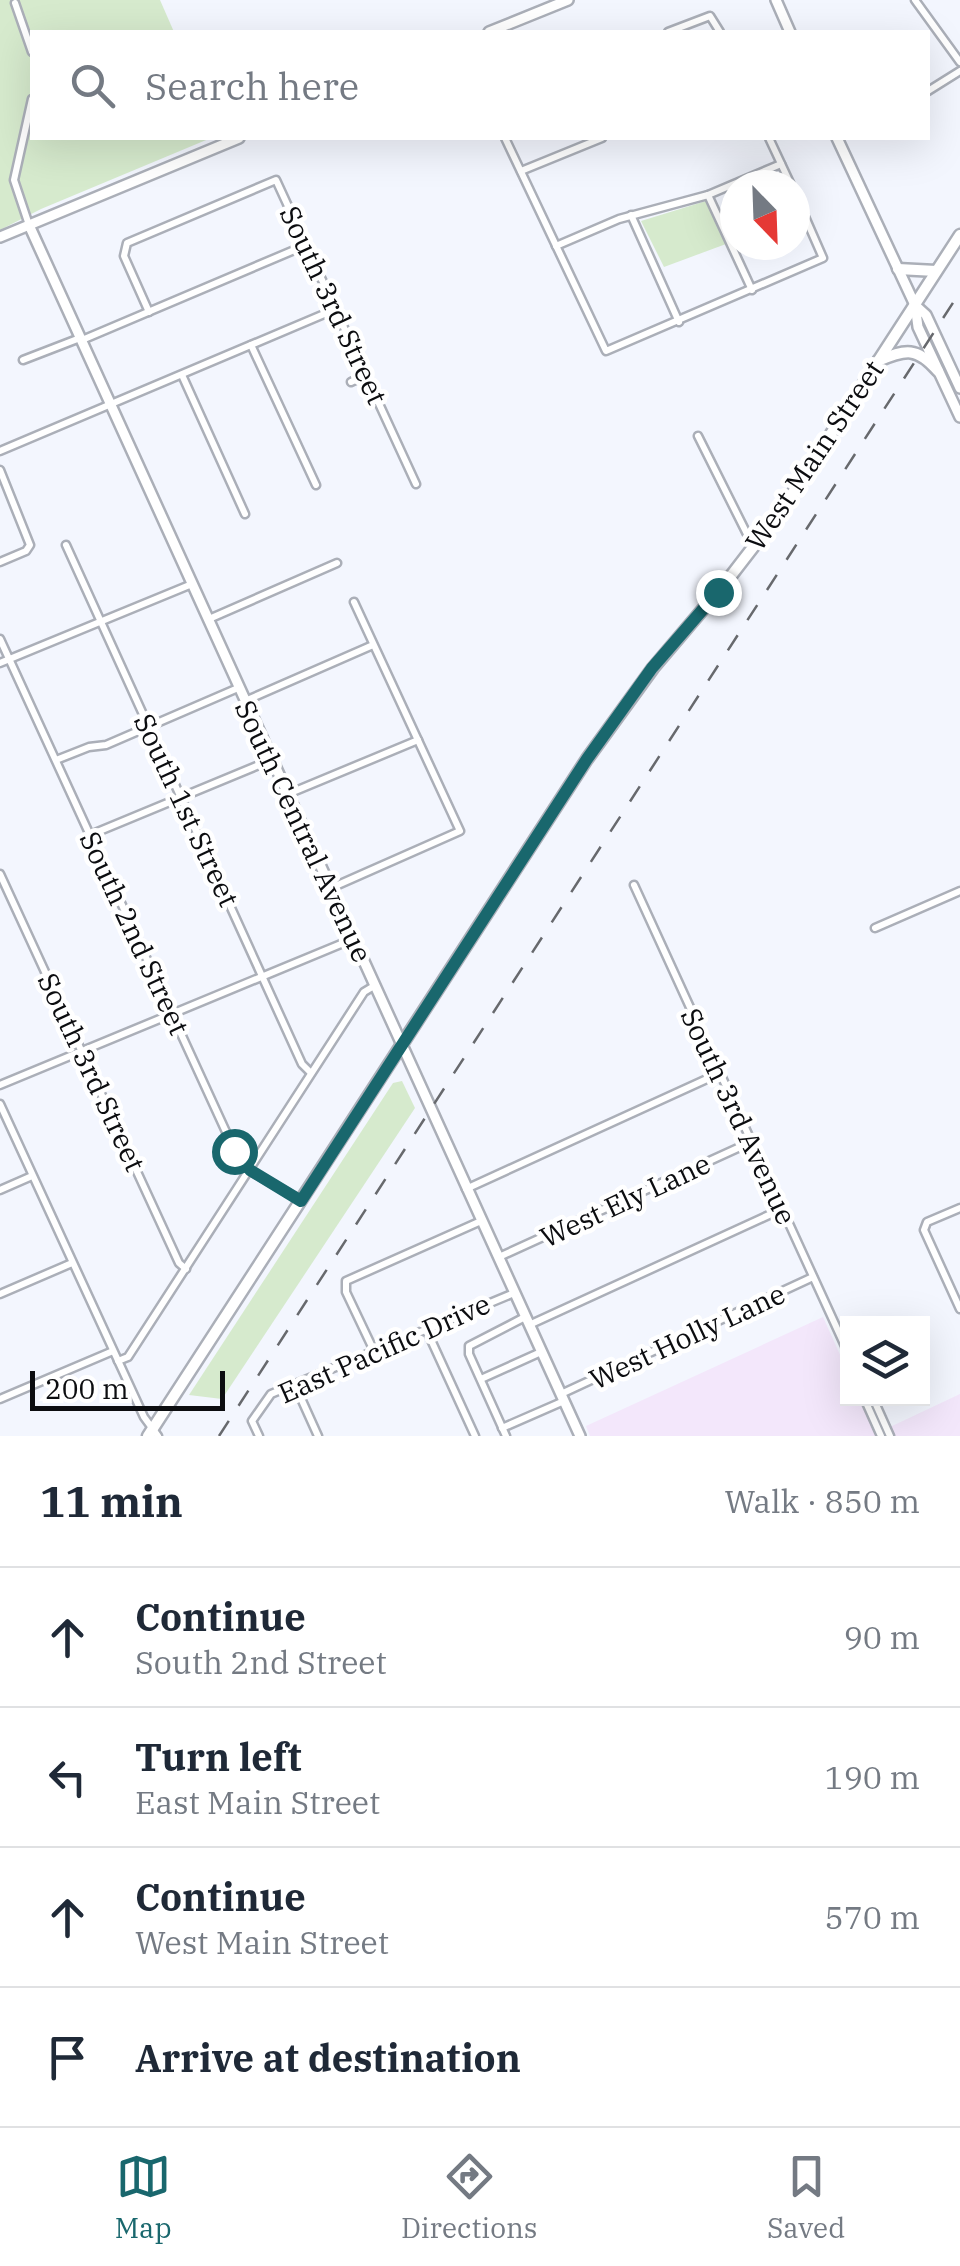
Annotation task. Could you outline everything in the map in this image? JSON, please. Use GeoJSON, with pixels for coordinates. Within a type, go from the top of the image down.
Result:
{"type":"FeatureCollection","features":[{"type":"Feature","properties":{"kind":"main road","name":"West Main Street"},"geometry":{"type":"LineString","coordinates":[[152,1434],[618,714],[756,544],[817,457],[960,234]]}},
{"type":"Feature","properties":{"kind":"main road"},"geometry":{"type":"LineString","coordinates":[[898,269],[936,271]]}},
{"type":"Feature","properties":{"kind":"main road"},"geometry":{"type":"LineString","coordinates":[[877,361],[910,350],[921,353],[938,370]]}},
{"type":"Feature","properties":{"kind":"street"},"geometry":{"type":"LineString","coordinates":[[506,29],[568,0]]}},
{"type":"Feature","properties":{"kind":"street"},"geometry":{"type":"LineString","coordinates":[[776,0],[789,30]]}},
{"type":"Feature","properties":{"kind":"street"},"geometry":{"type":"LineString","coordinates":[[915,0],[960,62]]}},
{"type":"Feature","properties":{"kind":"street"},"geometry":{"type":"LineString","coordinates":[[16,4],[30,46]]}},
{"type":"Feature","properties":{"kind":"street"},"geometry":{"type":"LineString","coordinates":[[673,30],[710,16],[719,30]]}},
{"type":"Feature","properties":{"kind":"street"},"geometry":{"type":"LineString","coordinates":[[930,90],[960,71]]}},
{"type":"Feature","properties":{"kind":"street"},"geometry":{"type":"LineString","coordinates":[[29,225],[14,180],[30,108]]}},
{"type":"Feature","properties":{"kind":"street"},"geometry":{"type":"LineString","coordinates":[[0,237],[234,140]]}},
{"type":"Feature","properties":{"kind":"street"},"geometry":{"type":"LineString","coordinates":[[505,140],[606,351],[823,258],[810,228]]}},
{"type":"Feature","properties":{"kind":"street"},"geometry":{"type":"LineString","coordinates":[[521,171],[597,140]]}},
{"type":"Feature","properties":{"kind":"street"},"geometry":{"type":"LineString","coordinates":[[770,140],[785,170]]}},
{"type":"Feature","properties":{"kind":"street"},"geometry":{"type":"LineString","coordinates":[[838,140],[915,305],[918,326],[960,417]]}},
{"type":"Feature","properties":{"kind":"street"},"geometry":{"type":"LineString","coordinates":[[556,246],[631,215],[708,195],[782,164]]}},
{"type":"Feature","properties":{"kind":"street","name":"South 3rd Street"},"geometry":{"type":"LineString","coordinates":[[149,312],[124,248],[128,243],[276,180],[416,484]]}},
{"type":"Feature","properties":{"kind":"street"},"geometry":{"type":"LineString","coordinates":[[708,195],[752,290]]}},
{"type":"Feature","properties":{"kind":"street"},"geometry":{"type":"LineString","coordinates":[[631,215],[679,322]]}},
{"type":"Feature","properties":{"kind":"street","name":"South Central Avenue"},"geometry":{"type":"LineString","coordinates":[[29,225],[580,1436]]}},
{"type":"Feature","properties":{"kind":"street"},"geometry":{"type":"LineString","coordinates":[[23,360],[149,312],[306,244]]}},
{"type":"Feature","properties":{"kind":"street"},"geometry":{"type":"LineString","coordinates":[[915,305],[926,315],[960,388]]}},
{"type":"Feature","properties":{"kind":"street"},"geometry":{"type":"LineString","coordinates":[[0,451],[336,310]]}},
{"type":"Feature","properties":{"kind":"street"},"geometry":{"type":"LineString","coordinates":[[251,345],[316,485]]}},
{"type":"Feature","properties":{"kind":"street"},"geometry":{"type":"LineString","coordinates":[[182,375],[245,514]]}},
{"type":"Feature","properties":{"kind":"street"},"geometry":{"type":"LineString","coordinates":[[351,382],[366,376]]}},
{"type":"Feature","properties":{"kind":"street"},"geometry":{"type":"LineString","coordinates":[[698,436],[747,534],[756,544]]}},
{"type":"Feature","properties":{"kind":"street"},"geometry":{"type":"LineString","coordinates":[[387,455],[400,448]]}},
{"type":"Feature","properties":{"kind":"street"},"geometry":{"type":"LineString","coordinates":[[0,470],[30,545],[26,551],[0,562]]}},
{"type":"Feature","properties":{"kind":"street","name":"South 1st Street"},"geometry":{"type":"LineString","coordinates":[[66,545],[302,1064],[311,1073]]}},
{"type":"Feature","properties":{"kind":"street"},"geometry":{"type":"LineString","coordinates":[[208,619],[338,562]]}},
{"type":"Feature","properties":{"kind":"street"},"geometry":{"type":"LineString","coordinates":[[0,664],[192,584]]}},
{"type":"Feature","properties":{"kind":"street"},"geometry":{"type":"LineString","coordinates":[[330,888],[460,831],[354,602]]}},
{"type":"Feature","properties":{"kind":"street","name":"South 2nd Street"},"geometry":{"type":"LineString","coordinates":[[0,639],[238,1158],[250,1170],[301,1201]]}},
{"type":"Feature","properties":{"kind":"street"},"geometry":{"type":"LineString","coordinates":[[244,702],[373,645]]}},
{"type":"Feature","properties":{"kind":"street"},"geometry":{"type":"LineString","coordinates":[[56,760],[106,745],[238,688]]}},
{"type":"Feature","properties":{"kind":"street"},"geometry":{"type":"LineString","coordinates":[[287,794],[418,740]]}},
{"type":"Feature","properties":{"kind":"street"},"geometry":{"type":"LineString","coordinates":[[90,835],[271,760]]}},
{"type":"Feature","properties":{"kind":"street","name":"South 3rd Street"},"geometry":{"type":"LineString","coordinates":[[0,874],[179,1263],[186,1269]]}},
{"type":"Feature","properties":{"kind":"street","name":"South 3rd Avenue"},"geometry":{"type":"LineString","coordinates":[[634,885],[840,1334]]}},
{"type":"Feature","properties":{"kind":"street"},"geometry":{"type":"LineString","coordinates":[[875,928],[960,892]]}},
{"type":"Feature","properties":{"kind":"street"},"geometry":{"type":"LineString","coordinates":[[0,1085],[353,939]]}},
{"type":"Feature","properties":{"kind":"street"},"geometry":{"type":"LineString","coordinates":[[118,1361],[128,1357],[364,992],[374,986]]}},
{"type":"Feature","properties":{"kind":"street"},"geometry":{"type":"LineString","coordinates":[[466,1189],[720,1072]]}},
{"type":"Feature","properties":{"kind":"street"},"geometry":{"type":"LineString","coordinates":[[0,1104],[152,1434]]}},
{"type":"Feature","properties":{"kind":"street","name":"West Ely Lane"},"geometry":{"type":"LineString","coordinates":[[498,1258],[752,1142]]}},
{"type":"Feature","properties":{"kind":"street"},"geometry":{"type":"LineString","coordinates":[[0,1190],[32,1176]]}},
{"type":"Feature","properties":{"kind":"street"},"geometry":{"type":"LineString","coordinates":[[960,1208],[927,1222],[924,1230],[960,1308]]}},
{"type":"Feature","properties":{"kind":"street"},"geometry":{"type":"LineString","coordinates":[[504,1432],[469,1354],[471,1342],[782,1209]]}},
{"type":"Feature","properties":{"kind":"street"},"geometry":{"type":"LineString","coordinates":[[374,1351],[344,1286],[351,1278],[481,1222]]}},
{"type":"Feature","properties":{"kind":"street"},"geometry":{"type":"LineString","coordinates":[[0,1294],[72,1263]]}},
{"type":"Feature","properties":{"kind":"street","name":"West Holly Lane"},"geometry":{"type":"LineString","coordinates":[[504,1432],[562,1398],[814,1278]]}},
{"type":"Feature","properties":{"kind":"street","name":"East Pacific Drive"},"geometry":{"type":"LineString","coordinates":[[259,1436],[252,1421],[271,1394],[514,1292]]}},
{"type":"Feature","properties":{"kind":"street"},"geometry":{"type":"LineString","coordinates":[[426,1329],[475,1436]]}},
{"type":"Feature","properties":{"kind":"street"},"geometry":{"type":"LineString","coordinates":[[0,1399],[113,1351]]}},
{"type":"Feature","properties":{"kind":"street"},"geometry":{"type":"LineString","coordinates":[[480,1379],[541,1352]]}},
{"type":"Feature","properties":{"kind":"street"},"geometry":{"type":"LineString","coordinates":[[294,1384],[318,1436]]}},
{"type":"Feature","properties":{"kind":"street"},"geometry":{"type":"LineString","coordinates":[[868,1406],[881,1436]]}},
{"type":"Feature","properties":{"kind":"street"},"geometry":{"type":"LineString","coordinates":[[877,1406],[890,1436]]}},
{"type":"Feature","properties":{"kind":"shaded area"},"geometry":{"type":"Polygon","coordinates":[[[823,1317],[840,1355],[840,1406],[864,1406],[878,1436],[590,1436],[586,1426],[823,1317]]]}},
{"type":"Feature","properties":{"kind":"shaded area"},"geometry":{"type":"Polygon","coordinates":[[[960,1394],[960,1436],[894,1436],[890,1427],[960,1394]]]}},
{"type":"Feature","properties":{"kind":"green space"},"geometry":{"type":"Polygon","coordinates":[[[0,0],[160,0],[173,30],[30,30],[30,140],[206,140],[0,230],[0,0]]]}},
{"type":"Feature","properties":{"kind":"green space"},"geometry":{"type":"Polygon","coordinates":[[[706,201],[720,231],[720,246],[664,267],[641,221],[706,201]]]}},
{"type":"Feature","properties":{"kind":"green space"},"geometry":{"type":"Polygon","coordinates":[[[402,1081],[415,1108],[222,1399],[189,1395],[393,1083],[402,1081]]]}},
{"type":"Feature","properties":{"kind":"railway"},"geometry":{"type":"LineString","coordinates":[[219,1436],[960,292]]}},
{"type":"Feature","properties":{"kind":"route"},"geometry":{"type":"LineString","coordinates":[[234,1151],[250,1170],[301,1201],[587,759],[652,668],[718,592]]}}]}
